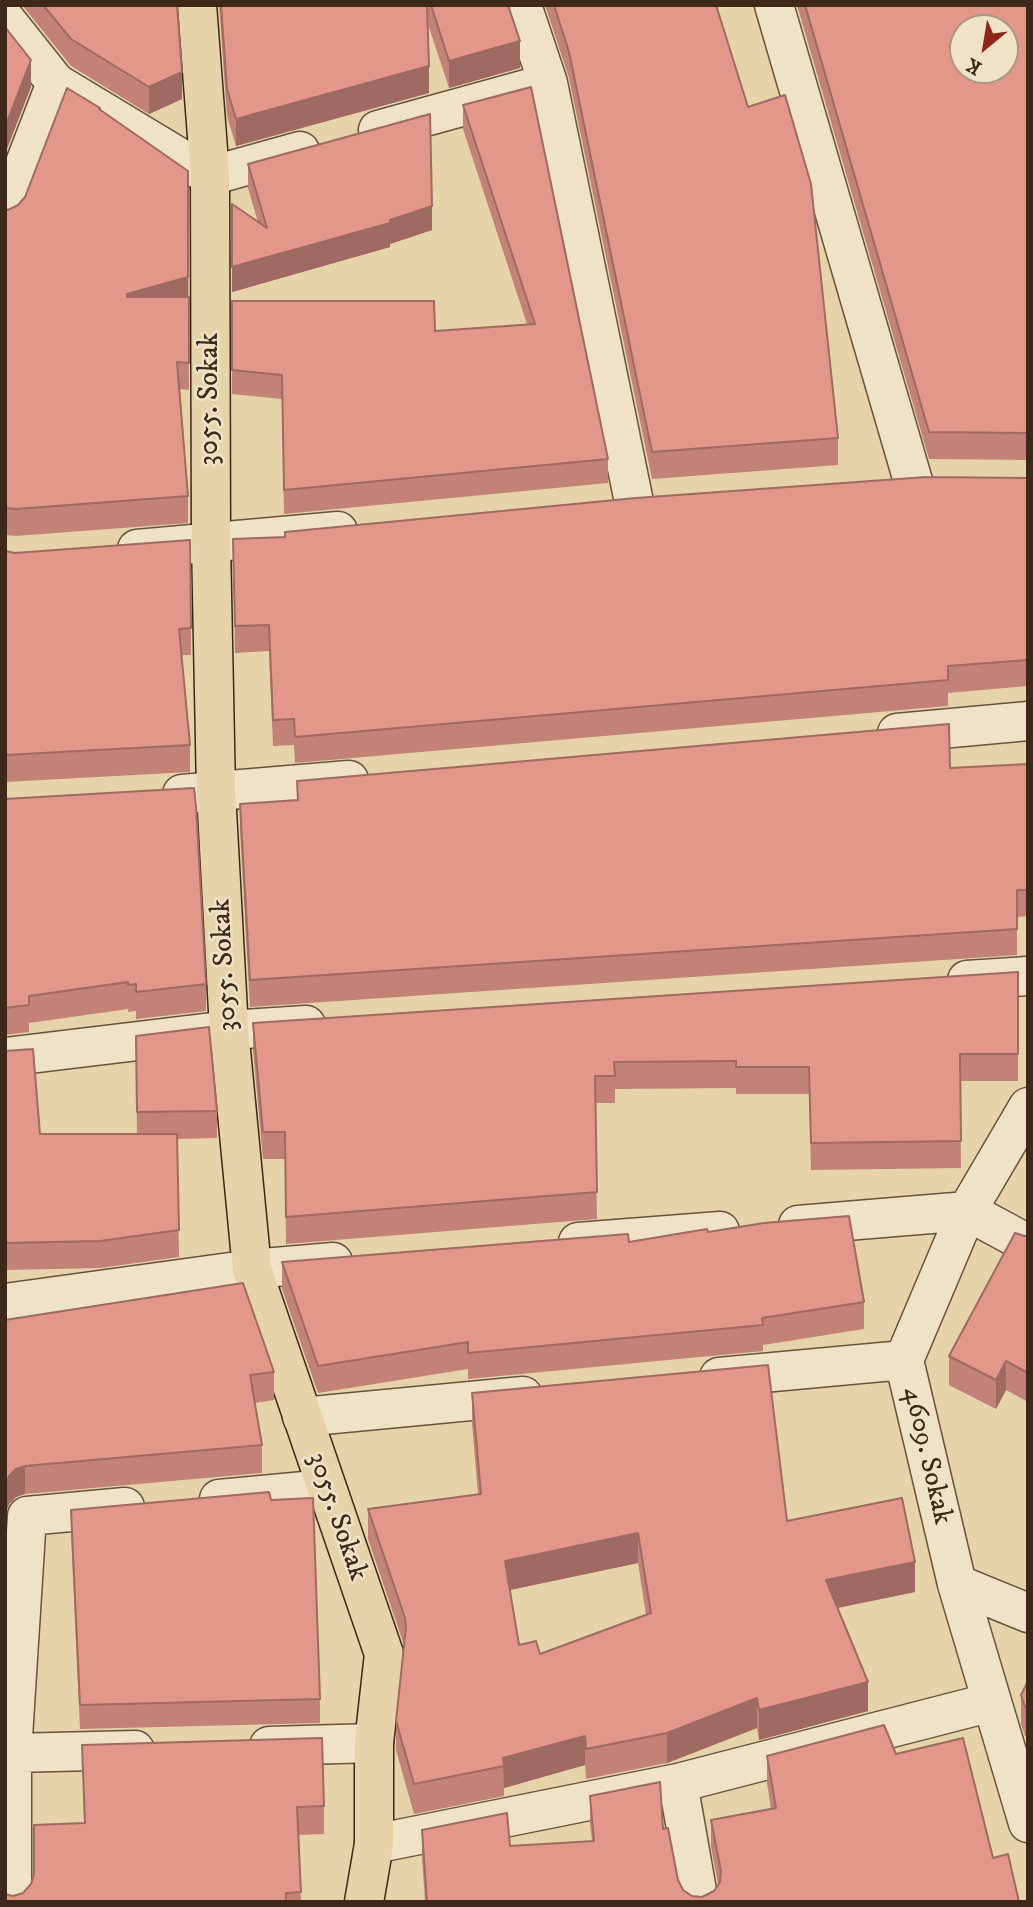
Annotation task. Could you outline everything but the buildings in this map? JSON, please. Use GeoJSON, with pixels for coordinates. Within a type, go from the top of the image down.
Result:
{"type":"FeatureCollection","features":[{"type":"Feature","properties":{"kind":"main road","name":"3055. Sokak"},"geometry":{"type":"LineString","coordinates":[[197,5],[211,176],[211,543],[216,792],[229,1030],[252,1269],[384,1654],[374,1743],[374,1844],[364,1902]]}},
{"type":"Feature","properties":{"kind":"street"},"geometry":{"type":"LineString","coordinates":[[522,5],[548,83],[634,503]]}},
{"type":"Feature","properties":{"kind":"street"},"geometry":{"type":"LineString","coordinates":[[775,5],[899,482],[951,482]]}},
{"type":"Feature","properties":{"kind":"street"},"geometry":{"type":"LineString","coordinates":[[5,19],[55,83],[211,176],[548,83]]}},
{"type":"Feature","properties":{"kind":"street"},"geometry":{"type":"LineString","coordinates":[[5,215],[55,83]]}},
{"type":"Feature","properties":{"kind":"street"},"geometry":{"type":"LineString","coordinates":[[106,551],[374,527]]}},
{"type":"Feature","properties":{"kind":"street"},"geometry":{"type":"LineString","coordinates":[[863,736],[1028,721]]}},
{"type":"Feature","properties":{"kind":"street"},"geometry":{"type":"LineString","coordinates":[[150,796],[381,778]]}},
{"type":"Feature","properties":{"kind":"street"},"geometry":{"type":"LineString","coordinates":[[931,983],[1028,976]]}},
{"type":"Feature","properties":{"kind":"street"},"geometry":{"type":"LineString","coordinates":[[5,1057],[229,1030],[339,1023]]}},
{"type":"Feature","properties":{"kind":"street","name":"4609. Sokak"},"geometry":{"type":"LineString","coordinates":[[1028,1107],[967,1211],[904,1360],[957,1584],[1028,1824]]}},
{"type":"Feature","properties":{"kind":"street"},"geometry":{"type":"LineString","coordinates":[[541,1245],[967,1211],[1028,1244]]}},
{"type":"Feature","properties":{"kind":"street"},"geometry":{"type":"LineString","coordinates":[[5,1303],[252,1269],[362,1260]]}},
{"type":"Feature","properties":{"kind":"street"},"geometry":{"type":"LineString","coordinates":[[685,1381],[904,1360]]}},
{"type":"Feature","properties":{"kind":"street"},"geometry":{"type":"LineString","coordinates":[[302,1417],[562,1392]]}},
{"type":"Feature","properties":{"kind":"street"},"geometry":{"type":"LineString","coordinates":[[12,1902],[12,1753],[27,1516],[326,1489]]}},
{"type":"Feature","properties":{"kind":"street"},"geometry":{"type":"LineString","coordinates":[[957,1584],[1028,1613]]}},
{"type":"Feature","properties":{"kind":"street"},"geometry":{"type":"LineString","coordinates":[[374,1844],[678,1783],[992,1702]]}},
{"type":"Feature","properties":{"kind":"street"},"geometry":{"type":"LineString","coordinates":[[236,1747],[374,1743]]}},
{"type":"Feature","properties":{"kind":"street"},"geometry":{"type":"LineString","coordinates":[[12,1753],[167,1749]]}},
{"type":"Feature","properties":{"kind":"street"},"geometry":{"type":"LineString","coordinates":[[678,1783],[699,1902]]}}]}
